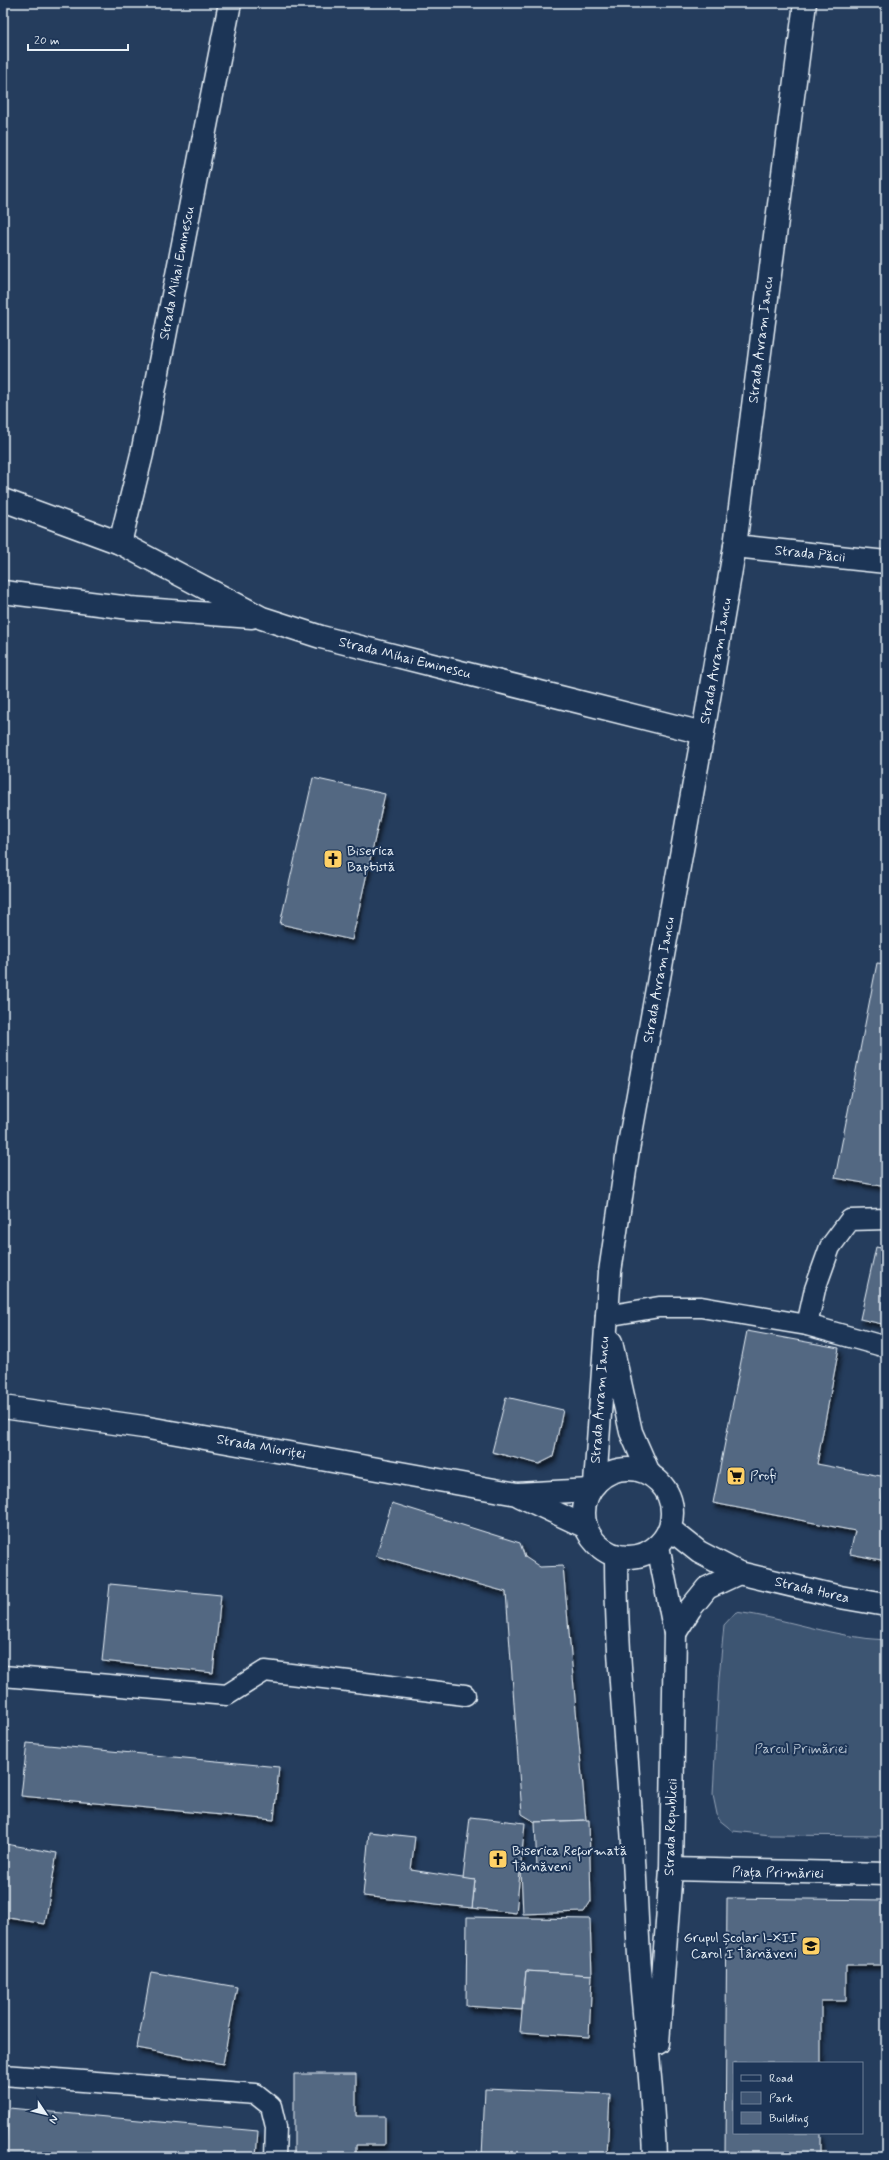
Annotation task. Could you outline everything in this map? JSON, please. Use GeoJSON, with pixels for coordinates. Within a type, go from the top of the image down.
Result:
{"type":"FeatureCollection","features":[{"type":"Feature","properties":{"kind":"main road","name":"Strada Mihai Eminescu"},"geometry":{"type":"LineString","coordinates":[[120,543],[142,454],[230,3]]}},
{"type":"Feature","properties":{"kind":"main road","name":"Strada Avram Iancu"},"geometry":{"type":"LineString","coordinates":[[593,1487],[606,1316],[628,1150],[704,733],[735,546],[805,3]]}},
{"type":"Feature","properties":{"kind":"main road","name":"Strada Mihai Eminescu"},"geometry":{"type":"LineString","coordinates":[[3,500],[120,543],[262,618],[321,637],[704,733]]}},
{"type":"Feature","properties":{"kind":"main road","name":"Strada Păcii"},"geometry":{"type":"LineString","coordinates":[[735,546],[886,562]]}},
{"type":"Feature","properties":{"kind":"main road"},"geometry":{"type":"LineString","coordinates":[[3,592],[130,608],[262,618]]}},
{"type":"Feature","properties":{"kind":"main road","name":"Strada Avram Iancu"},"geometry":{"type":"LineString","coordinates":[[606,1316],[631,1432],[649,1473]]}},
{"type":"Feature","properties":{"kind":"main road","name":"Strada Mioriței"},"geometry":{"type":"LineString","coordinates":[[3,1407],[151,1428],[517,1494],[586,1527]]}},
{"type":"Feature","properties":{"kind":"main road"},"geometry":{"type":"LineString","coordinates":[[620,1469],[635,1469],[649,1473],[660,1481],[670,1497],[673,1516],[664,1538],[645,1554],[631,1558],[616,1556],[603,1550],[593,1540],[586,1527],[584,1514],[585,1502],[593,1487],[607,1474],[620,1469]]}},
{"type":"Feature","properties":{"kind":"main road","name":"Strada Mioriței"},"geometry":{"type":"LineString","coordinates":[[517,1494],[593,1487]]}},
{"type":"Feature","properties":{"kind":"main road","name":"Strada Horea"},"geometry":{"type":"LineString","coordinates":[[664,1538],[699,1552],[739,1573],[840,1597],[886,1605]]}},
{"type":"Feature","properties":{"kind":"main road","name":"Strada Republicii"},"geometry":{"type":"LineString","coordinates":[[654,2108],[671,1869],[675,1633],[664,1538]]}},
{"type":"Feature","properties":{"kind":"main road","name":"Strada Republicii"},"geometry":{"type":"LineString","coordinates":[[616,1556],[616,1613],[620,1683],[631,1815],[639,1955],[654,2108],[655,2157]]}},
{"type":"Feature","properties":{"kind":"main road"},"geometry":{"type":"LineString","coordinates":[[675,1633],[690,1608],[706,1588],[739,1573]]}},
{"type":"Feature","properties":{"kind":"main road","name":"Piața Primăriei"},"geometry":{"type":"LineString","coordinates":[[671,1869],[886,1874]]}},
{"type":"Feature","properties":{"kind":"lane"},"geometry":{"type":"LineString","coordinates":[[807,1325],[815,1289],[830,1247],[850,1220],[886,1219]]}},
{"type":"Feature","properties":{"kind":"lane"},"geometry":{"type":"LineString","coordinates":[[606,1316],[659,1307],[701,1307],[807,1325],[886,1347]]}},
{"type":"Feature","properties":{"kind":"lane"},"geometry":{"type":"LineString","coordinates":[[3,1676],[227,1695],[265,1671],[465,1695]]}},
{"type":"Feature","properties":{"kind":"lane"},"geometry":{"type":"LineString","coordinates":[[3,2075],[256,2094],[271,2106],[276,2127],[275,2157]]}},
{"type":"Feature","properties":{"kind":"green space","name":"Parcul Primăriei"},"geometry":{"type":"Polygon","coordinates":[[[736,1612],[848,1636],[886,1640],[886,1836],[770,1835],[733,1831],[718,1819],[713,1795],[719,1678],[724,1625],[736,1612]]]}},
{"type":"Feature","properties":{"kind":"building","name":"Biserica Baptistă"},"geometry":{"type":"Polygon","coordinates":[[[313,778],[385,794],[352,940],[280,924],[313,778]]]}},
{"type":"Feature","properties":{"kind":"building"},"geometry":{"type":"Polygon","coordinates":[[[877,963],[886,964],[886,1187],[835,1178],[877,963]]]}},
{"type":"Feature","properties":{"kind":"building"},"geometry":{"type":"Polygon","coordinates":[[[876,1247],[886,1249],[886,1325],[860,1319],[876,1247]]]}},
{"type":"Feature","properties":{"kind":"building"},"geometry":{"type":"Polygon","coordinates":[[[747,1331],[839,1348],[817,1464],[886,1477],[882,1501],[886,1502],[886,1561],[850,1554],[855,1531],[713,1503],[747,1331]]]}},
{"type":"Feature","properties":{"kind":"building"},"geometry":{"type":"Polygon","coordinates":[[[506,1397],[563,1410],[553,1457],[539,1464],[492,1452],[506,1397]]]}},
{"type":"Feature","properties":{"kind":"building"},"geometry":{"type":"Polygon","coordinates":[[[392,1503],[520,1543],[525,1557],[540,1567],[563,1566],[586,1820],[535,1822],[522,1814],[506,1592],[376,1556],[392,1503]]]}},
{"type":"Feature","properties":{"kind":"building"},"geometry":{"type":"Polygon","coordinates":[[[110,1584],[221,1595],[213,1673],[102,1661],[110,1584]]]}},
{"type":"Feature","properties":{"kind":"building"},"geometry":{"type":"Polygon","coordinates":[[[27,1743],[279,1767],[274,1820],[21,1796],[27,1743]]]}},
{"type":"Feature","properties":{"kind":"building"},"geometry":{"type":"Polygon","coordinates":[[[470,1817],[525,1823],[516,1913],[472,1908],[475,1880],[463,1879],[470,1817]]]}},
{"type":"Feature","properties":{"kind":"building"},"geometry":{"type":"Polygon","coordinates":[[[589,1820],[591,1901],[584,1912],[523,1914],[521,1870],[537,1869],[535,1822],[589,1820]]]}},
{"type":"Feature","properties":{"kind":"building"},"geometry":{"type":"Polygon","coordinates":[[[369,1832],[415,1837],[411,1870],[475,1880],[472,1908],[363,1896],[369,1832]]]}},
{"type":"Feature","properties":{"kind":"building"},"geometry":{"type":"Polygon","coordinates":[[[6,1844],[57,1853],[45,1924],[3,1917],[3,1861],[6,1844]]]}},
{"type":"Feature","properties":{"kind":"building"},"geometry":{"type":"Polygon","coordinates":[[[727,1898],[886,1900],[886,1965],[846,1965],[846,2001],[821,2001],[821,2062],[733,2062],[733,2134],[820,2134],[820,2157],[725,2157],[727,1898]]]}},
{"type":"Feature","properties":{"kind":"building"},"geometry":{"type":"Polygon","coordinates":[[[467,1917],[590,1919],[592,1975],[526,1971],[522,2010],[466,2006],[467,1917]]]}},
{"type":"Feature","properties":{"kind":"building"},"geometry":{"type":"Polygon","coordinates":[[[526,1971],[592,1975],[589,2037],[520,2032],[526,1971]]]}},
{"type":"Feature","properties":{"kind":"building"},"geometry":{"type":"Polygon","coordinates":[[[151,1972],[237,1987],[223,2064],[137,2048],[151,1972]]]}},
{"type":"Feature","properties":{"kind":"building"},"geometry":{"type":"Polygon","coordinates":[[[294,2074],[356,2074],[356,2116],[385,2116],[385,2145],[356,2145],[356,2157],[294,2157],[294,2074]]]}},
{"type":"Feature","properties":{"kind":"building"},"geometry":{"type":"Polygon","coordinates":[[[485,2089],[610,2094],[607,2157],[482,2157],[485,2089]]]}},
{"type":"Feature","properties":{"kind":"building"},"geometry":{"type":"Polygon","coordinates":[[[9,2108],[258,2131],[256,2157],[4,2157],[9,2108]]]}},
{"type":"Feature","properties":{"kind":"place","name":"Biserica Baptistă"},"geometry":{"type":"Point","coordinates":[333,859]}},
{"type":"Feature","properties":{"kind":"place","name":"Profi"},"geometry":{"type":"Point","coordinates":[736,1476]}},
{"type":"Feature","properties":{"kind":"place","name":"Biserica Reformată Târnăveni"},"geometry":{"type":"Point","coordinates":[498,1859]}},
{"type":"Feature","properties":{"kind":"place","name":"Grupul Școlar I-XII Carol I Târnăveni"},"geometry":{"type":"Point","coordinates":[811,1946]}}]}
